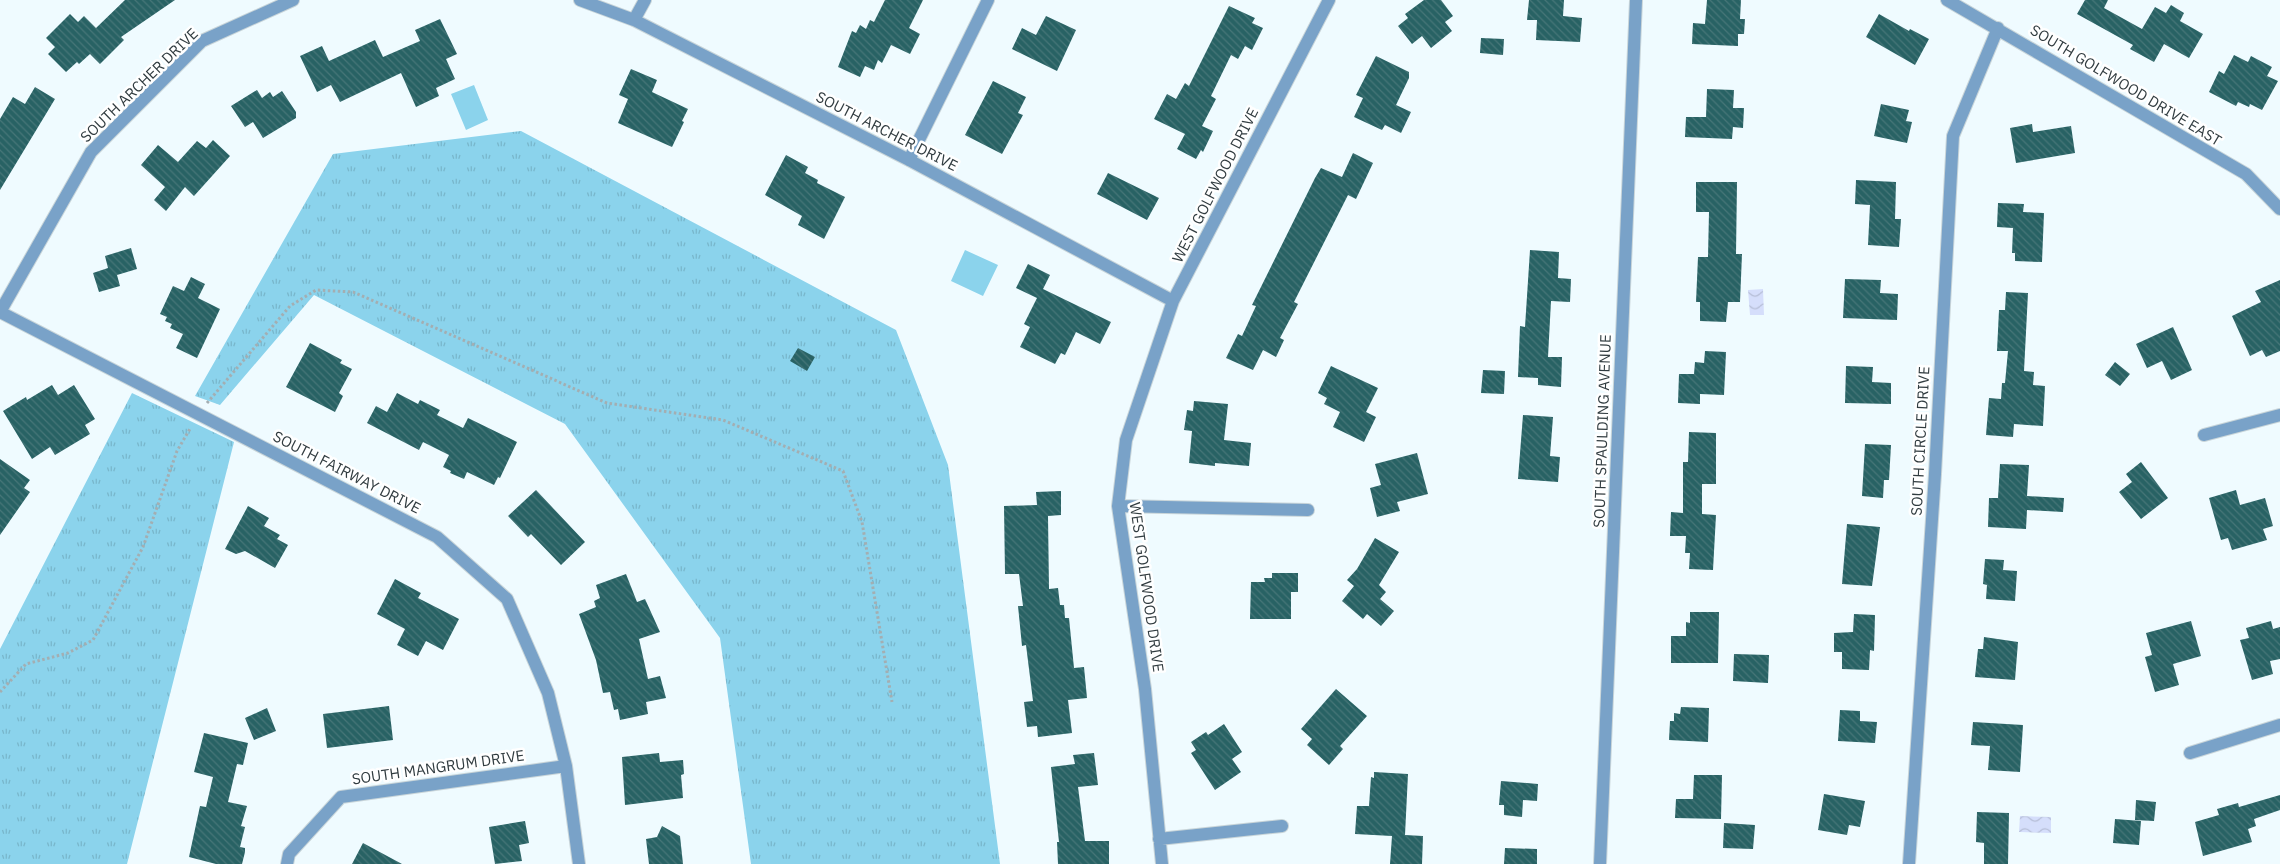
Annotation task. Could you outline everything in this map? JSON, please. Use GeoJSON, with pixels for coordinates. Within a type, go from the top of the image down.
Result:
{"type":"FeatureCollection","features":[{"type":"Feature","properties":{"kind":"street","name":"SOUTH ARCHER DRIVE"},"geometry":{"type":"LineString","coordinates":[[0,312],[91,152],[202,41],[293,0]]}},
{"type":"Feature","properties":{"kind":"street","name":"SOUTH ARCHER DRIVE"},"geometry":{"type":"LineString","coordinates":[[580,0],[634,20],[909,160],[1173,301]]}},
{"type":"Feature","properties":{"kind":"street"},"geometry":{"type":"LineString","coordinates":[[634,20],[645,0]]}},
{"type":"Feature","properties":{"kind":"street"},"geometry":{"type":"LineString","coordinates":[[909,160],[988,0]]}},
{"type":"Feature","properties":{"kind":"street","name":"WEST GOLFWOOD DRIVE"},"geometry":{"type":"LineString","coordinates":[[1162,864],[1145,689],[1118,506],[1126,440],[1173,301],[1329,0]]}},
{"type":"Feature","properties":{"kind":"street","name":"SOUTH SPAULDING AVENUE"},"geometry":{"type":"LineString","coordinates":[[1600,864],[1636,0]]}},
{"type":"Feature","properties":{"kind":"street","name":"SOUTH GOLFWOOD DRIVE EAST"},"geometry":{"type":"LineString","coordinates":[[1948,0],[2246,174],[2280,209]]}},
{"type":"Feature","properties":{"kind":"street","name":"SOUTH CIRCLE DRIVE"},"geometry":{"type":"LineString","coordinates":[[1909,864],[1935,474],[1954,136],[1998,28]]}},
{"type":"Feature","properties":{"kind":"street","name":"SOUTH FAIRWAY DRIVE"},"geometry":{"type":"LineString","coordinates":[[0,312],[437,537],[507,599],[548,693],[566,766],[579,864]]}},
{"type":"Feature","properties":{"kind":"street"},"geometry":{"type":"LineString","coordinates":[[2204,435],[2280,415]]}},
{"type":"Feature","properties":{"kind":"street"},"geometry":{"type":"LineString","coordinates":[[1118,506],[1308,510]]}},
{"type":"Feature","properties":{"kind":"street"},"geometry":{"type":"LineString","coordinates":[[2190,753],[2280,725]]}},
{"type":"Feature","properties":{"kind":"street","name":"SOUTH MANGRUM DRIVE"},"geometry":{"type":"LineString","coordinates":[[287,864],[289,854],[341,797],[566,766]]}},
{"type":"Feature","properties":{"kind":"street"},"geometry":{"type":"LineString","coordinates":[[1159,839],[1282,826]]}},
{"type":"Feature","properties":{"kind":"path"},"geometry":{"type":"LineString","coordinates":[[0,692],[26,664],[68,653],[93,640],[143,547],[176,451],[198,414],[290,306],[316,290],[353,292],[607,404],[723,420],[842,471],[862,522],[892,702]]}},
{"type":"Feature","properties":{"kind":"green space"},"geometry":{"type":"Polygon","coordinates":[[[474,85],[488,120],[466,130],[451,94],[474,85]]]}},
{"type":"Feature","properties":{"kind":"green space"},"geometry":{"type":"Polygon","coordinates":[[[521,131],[896,330],[948,465],[1000,864],[751,864],[720,638],[565,424],[314,295],[220,405],[195,396],[333,154],[521,131]]]}},
{"type":"Feature","properties":{"kind":"green space"},"geometry":{"type":"Polygon","coordinates":[[[965,250],[998,265],[983,296],[951,281],[965,250]]]}},
{"type":"Feature","properties":{"kind":"green space"},"geometry":{"type":"Polygon","coordinates":[[[132,393],[234,442],[127,864],[0,864],[0,649],[132,393]]]}},
{"type":"Feature","properties":{"kind":"water"},"geometry":{"type":"Polygon","coordinates":[[[1763,289],[1764,315],[1750,315],[1748,290],[1763,289]]]}},
{"type":"Feature","properties":{"kind":"water"},"geometry":{"type":"Polygon","coordinates":[[[2020,816],[2051,817],[2051,833],[2019,832],[2020,816]]]}},
{"type":"Feature","properties":{"kind":"building"},"geometry":{"type":"Polygon","coordinates":[[[125,0],[175,0],[121,37],[124,40],[100,64],[90,54],[66,72],[48,54],[55,47],[46,38],[70,14],[78,22],[84,16],[96,28],[125,0]]]}},
{"type":"Feature","properties":{"kind":"building"},"geometry":{"type":"Polygon","coordinates":[[[885,0],[923,0],[909,28],[920,34],[910,54],[891,45],[882,63],[878,60],[874,70],[865,66],[860,77],[838,67],[852,31],[856,33],[860,25],[866,29],[870,20],[874,22],[885,0]]]}},
{"type":"Feature","properties":{"kind":"building"},"geometry":{"type":"Polygon","coordinates":[[[1424,0],[1441,0],[1453,16],[1445,22],[1452,31],[1431,48],[1422,36],[1412,44],[1398,26],[1408,18],[1405,14],[1424,0]]]}},
{"type":"Feature","properties":{"kind":"building"},"geometry":{"type":"Polygon","coordinates":[[[1529,0],[1564,0],[1563,16],[1582,18],[1580,42],[1536,40],[1537,20],[1527,20],[1529,0]]]}},
{"type":"Feature","properties":{"kind":"building"},"geometry":{"type":"Polygon","coordinates":[[[1707,0],[1741,0],[1740,19],[1745,19],[1744,34],[1738,34],[1738,46],[1692,44],[1693,23],[1705,24],[1707,0]]]}},
{"type":"Feature","properties":{"kind":"building"},"geometry":{"type":"Polygon","coordinates":[[[2085,0],[2108,0],[2104,8],[2142,29],[2155,7],[2166,13],[2171,5],[2184,13],[2180,21],[2203,34],[2189,58],[2164,44],[2154,62],[2130,49],[2133,45],[2077,14],[2085,0]]]}},
{"type":"Feature","properties":{"kind":"building"},"geometry":{"type":"Polygon","coordinates":[[[1229,6],[1255,18],[1252,23],[1263,28],[1252,50],[1245,46],[1238,59],[1231,55],[1211,96],[1216,99],[1202,126],[1213,131],[1203,152],[1201,150],[1196,159],[1177,149],[1185,134],[1154,119],[1167,94],[1176,99],[1185,83],[1189,86],[1229,6]]]}},
{"type":"Feature","properties":{"kind":"building"},"geometry":{"type":"Polygon","coordinates":[[[1879,14],[1909,31],[1910,29],[1929,39],[1915,65],[1866,37],[1879,14]]]}},
{"type":"Feature","properties":{"kind":"building"},"geometry":{"type":"Polygon","coordinates":[[[1046,16],[1076,30],[1057,71],[1012,49],[1022,28],[1036,35],[1046,16]]]}},
{"type":"Feature","properties":{"kind":"building"},"geometry":{"type":"Polygon","coordinates":[[[440,19],[457,54],[446,59],[455,79],[436,88],[439,96],[416,107],[401,73],[340,102],[331,85],[317,92],[300,56],[322,46],[329,61],[375,40],[383,57],[420,41],[415,30],[440,19]]]}},
{"type":"Feature","properties":{"kind":"building"},"geometry":{"type":"Polygon","coordinates":[[[1481,38],[1504,39],[1503,55],[1480,53],[1481,38]]]}},
{"type":"Feature","properties":{"kind":"building"},"geometry":{"type":"Polygon","coordinates":[[[2234,55],[2248,62],[2251,56],[2272,67],[2267,76],[2278,81],[2262,110],[2250,104],[2249,107],[2238,102],[2236,106],[2209,92],[2219,71],[2224,74],[2234,55]]]}},
{"type":"Feature","properties":{"kind":"building"},"geometry":{"type":"Polygon","coordinates":[[[1376,56],[1409,72],[1409,78],[1396,105],[1411,112],[1401,133],[1385,125],[1382,130],[1354,117],[1363,98],[1356,95],[1376,56]]]}},
{"type":"Feature","properties":{"kind":"building"},"geometry":{"type":"Polygon","coordinates":[[[631,69],[657,80],[652,92],[688,109],[672,147],[618,123],[628,99],[619,95],[631,69]]]}},
{"type":"Feature","properties":{"kind":"building"},"geometry":{"type":"Polygon","coordinates":[[[993,81],[1026,97],[1018,113],[1023,115],[1002,154],[965,135],[993,81]]]}},
{"type":"Feature","properties":{"kind":"building"},"geometry":{"type":"Polygon","coordinates":[[[35,87],[55,99],[0,190],[0,119],[13,97],[25,104],[35,87]]]}},
{"type":"Feature","properties":{"kind":"building"},"geometry":{"type":"Polygon","coordinates":[[[1707,89],[1734,90],[1733,108],[1744,108],[1743,128],[1733,127],[1732,139],[1685,137],[1686,117],[1706,117],[1707,89]]]}},
{"type":"Feature","properties":{"kind":"building"},"geometry":{"type":"Polygon","coordinates":[[[257,90],[262,98],[270,92],[273,97],[282,91],[296,112],[296,118],[263,138],[253,122],[245,127],[231,106],[257,90]]]}},
{"type":"Feature","properties":{"kind":"building"},"geometry":{"type":"Polygon","coordinates":[[[1881,104],[1909,110],[1906,121],[1912,122],[1907,143],[1874,136],[1881,104]]]}},
{"type":"Feature","properties":{"kind":"building"},"geometry":{"type":"Polygon","coordinates":[[[2032,124],[2033,132],[2071,126],[2075,153],[2016,163],[2010,128],[2032,124]]]}},
{"type":"Feature","properties":{"kind":"building"},"geometry":{"type":"Polygon","coordinates":[[[213,140],[230,156],[194,196],[185,187],[166,211],[154,200],[165,187],[141,165],[158,145],[178,162],[197,141],[206,148],[213,140]]]}},
{"type":"Feature","properties":{"kind":"building"},"geometry":{"type":"Polygon","coordinates":[[[1353,153],[1373,163],[1356,199],[1348,195],[1294,302],[1298,304],[1280,338],[1284,340],[1276,357],[1263,350],[1253,370],[1226,358],[1238,334],[1242,336],[1256,306],[1252,305],[1321,168],[1342,177],[1353,153]]]}},
{"type":"Feature","properties":{"kind":"building"},"geometry":{"type":"Polygon","coordinates":[[[786,155],[808,167],[805,173],[818,180],[817,183],[845,197],[824,239],[798,225],[802,216],[765,195],[786,155]]]}},
{"type":"Feature","properties":{"kind":"building"},"geometry":{"type":"Polygon","coordinates":[[[1108,173],[1159,198],[1147,220],[1097,194],[1108,173]]]}},
{"type":"Feature","properties":{"kind":"building"},"geometry":{"type":"Polygon","coordinates":[[[1856,180],[1896,182],[1895,219],[1901,219],[1899,247],[1868,245],[1870,205],[1855,204],[1856,180]]]}},
{"type":"Feature","properties":{"kind":"building"},"geometry":{"type":"Polygon","coordinates":[[[1696,182],[1737,182],[1736,254],[1742,254],[1740,302],[1728,302],[1726,322],[1700,321],[1700,302],[1696,302],[1698,257],[1708,257],[1709,212],[1696,212],[1696,182]]]}},
{"type":"Feature","properties":{"kind":"building"},"geometry":{"type":"Polygon","coordinates":[[[1998,203],[2024,204],[2023,212],[2044,213],[2042,262],[2015,261],[2015,253],[2012,253],[2013,228],[1997,227],[1998,203]]]}},
{"type":"Feature","properties":{"kind":"building"},"geometry":{"type":"Polygon","coordinates":[[[131,248],[137,269],[117,275],[120,286],[99,292],[93,273],[108,268],[105,256],[131,248]]]}},
{"type":"Feature","properties":{"kind":"building"},"geometry":{"type":"Polygon","coordinates":[[[1530,250],[1559,252],[1558,278],[1571,279],[1570,302],[1551,301],[1548,357],[1562,357],[1561,387],[1538,385],[1538,378],[1518,377],[1520,326],[1525,327],[1530,250]]]}},
{"type":"Feature","properties":{"kind":"building"},"geometry":{"type":"Polygon","coordinates":[[[1028,264],[1050,275],[1043,289],[1111,322],[1100,344],[1076,332],[1065,355],[1061,353],[1055,364],[1020,347],[1030,327],[1024,324],[1037,298],[1016,288],[1028,264]]]}},
{"type":"Feature","properties":{"kind":"building"},"geometry":{"type":"Polygon","coordinates":[[[191,277],[205,284],[198,298],[220,309],[197,358],[176,348],[183,334],[170,328],[172,324],[165,321],[167,317],[160,314],[173,286],[184,291],[191,277]]]}},
{"type":"Feature","properties":{"kind":"building"},"geometry":{"type":"Polygon","coordinates":[[[1845,279],[1881,280],[1880,293],[1898,294],[1897,320],[1843,318],[1845,279]]]}},
{"type":"Feature","properties":{"kind":"building"},"geometry":{"type":"Polygon","coordinates":[[[2280,280],[2280,351],[2266,357],[2262,350],[2250,356],[2232,316],[2261,302],[2255,291],[2280,280]]]}},
{"type":"Feature","properties":{"kind":"building"},"geometry":{"type":"Polygon","coordinates":[[[2006,292],[2028,293],[2024,371],[2034,372],[2033,385],[2045,386],[2043,426],[2014,424],[2013,437],[1986,435],[1989,398],[2001,399],[2002,383],[2005,383],[2008,351],[1997,351],[1999,310],[2005,310],[2006,292]]]}},
{"type":"Feature","properties":{"kind":"building"},"geometry":{"type":"Polygon","coordinates":[[[2173,327],[2192,370],[2171,380],[2162,361],[2147,368],[2136,344],[2173,327]]]}},
{"type":"Feature","properties":{"kind":"building"},"geometry":{"type":"Polygon","coordinates":[[[310,343],[342,360],[340,363],[352,369],[339,393],[343,396],[335,412],[286,387],[310,343]]]}},
{"type":"Feature","properties":{"kind":"building"},"geometry":{"type":"Polygon","coordinates":[[[798,348],[815,357],[807,371],[790,361],[798,348]]]}},
{"type":"Feature","properties":{"kind":"building"},"geometry":{"type":"Polygon","coordinates":[[[1705,351],[1726,352],[1724,395],[1700,394],[1700,404],[1678,403],[1679,374],[1694,374],[1695,362],[1704,363],[1705,351]]]}},
{"type":"Feature","properties":{"kind":"building"},"geometry":{"type":"Polygon","coordinates":[[[2115,362],[2130,374],[2120,386],[2105,375],[2115,362]]]}},
{"type":"Feature","properties":{"kind":"building"},"geometry":{"type":"Polygon","coordinates":[[[1331,366],[1378,388],[1366,412],[1376,417],[1364,442],[1333,427],[1340,412],[1324,404],[1327,398],[1318,393],[1331,366]]]}},
{"type":"Feature","properties":{"kind":"building"},"geometry":{"type":"Polygon","coordinates":[[[1846,366],[1873,367],[1872,382],[1891,383],[1891,404],[1845,403],[1846,366]]]}},
{"type":"Feature","properties":{"kind":"building"},"geometry":{"type":"Polygon","coordinates":[[[1483,370],[1505,371],[1504,394],[1481,393],[1483,370]]]}},
{"type":"Feature","properties":{"kind":"building"},"geometry":{"type":"Polygon","coordinates":[[[52,385],[58,395],[74,385],[95,419],[85,425],[90,434],[55,455],[50,447],[32,459],[3,411],[26,397],[27,400],[52,385]]]}},
{"type":"Feature","properties":{"kind":"building"},"geometry":{"type":"Polygon","coordinates":[[[397,393],[418,404],[420,400],[440,410],[437,415],[463,428],[468,418],[517,442],[500,478],[498,477],[494,485],[467,472],[464,479],[450,473],[451,471],[443,467],[449,455],[423,442],[419,450],[367,423],[376,406],[387,412],[397,393]]]}},
{"type":"Feature","properties":{"kind":"building"},"geometry":{"type":"Polygon","coordinates":[[[1194,401],[1228,404],[1224,440],[1251,443],[1249,466],[1215,463],[1215,466],[1189,463],[1192,431],[1184,430],[1187,410],[1193,411],[1194,401]]]}},
{"type":"Feature","properties":{"kind":"building"},"geometry":{"type":"Polygon","coordinates":[[[1523,415],[1553,417],[1550,456],[1560,457],[1558,482],[1518,479],[1523,415]]]}},
{"type":"Feature","properties":{"kind":"building"},"geometry":{"type":"Polygon","coordinates":[[[1689,432],[1716,433],[1716,484],[1702,484],[1702,514],[1716,515],[1713,570],[1689,569],[1690,553],[1685,553],[1686,536],[1670,536],[1671,512],[1683,513],[1683,462],[1688,462],[1689,432]]]}},
{"type":"Feature","properties":{"kind":"building"},"geometry":{"type":"Polygon","coordinates":[[[1865,444],[1891,445],[1889,480],[1884,480],[1883,498],[1862,496],[1865,444]]]}},
{"type":"Feature","properties":{"kind":"building"},"geometry":{"type":"Polygon","coordinates":[[[1417,453],[1428,494],[1397,502],[1400,511],[1377,517],[1370,488],[1381,485],[1375,464],[1417,453]]]}},
{"type":"Feature","properties":{"kind":"building"},"geometry":{"type":"Polygon","coordinates":[[[0,459],[30,480],[24,488],[30,492],[0,535],[0,459]]]}},
{"type":"Feature","properties":{"kind":"building"},"geometry":{"type":"Polygon","coordinates":[[[2141,462],[2168,498],[2141,519],[2119,492],[2132,482],[2126,474],[2141,462]]]}},
{"type":"Feature","properties":{"kind":"building"},"geometry":{"type":"Polygon","coordinates":[[[2000,464],[2029,465],[2027,496],[2064,498],[2063,512],[2027,510],[2026,529],[1988,527],[1989,498],[1998,498],[2000,464]]]}},
{"type":"Feature","properties":{"kind":"building"},"geometry":{"type":"Polygon","coordinates":[[[536,490],[585,542],[561,565],[531,534],[528,537],[508,516],[536,490]]]}},
{"type":"Feature","properties":{"kind":"building"},"geometry":{"type":"Polygon","coordinates":[[[2236,490],[2240,505],[2265,498],[2273,526],[2263,529],[2267,540],[2232,550],[2228,538],[2221,540],[2209,498],[2236,490]]]}},
{"type":"Feature","properties":{"kind":"building"},"geometry":{"type":"Polygon","coordinates":[[[1061,491],[1061,515],[1048,516],[1049,589],[1058,588],[1060,605],[1064,605],[1065,618],[1069,618],[1074,668],[1084,667],[1087,698],[1068,700],[1072,733],[1038,737],[1037,726],[1027,727],[1024,702],[1033,701],[1026,645],[1022,646],[1018,606],[1023,606],[1019,574],[1005,574],[1004,506],[1037,505],[1036,492],[1061,491]]]}},
{"type":"Feature","properties":{"kind":"building"},"geometry":{"type":"Polygon","coordinates":[[[248,506],[269,518],[264,526],[280,535],[277,539],[288,545],[275,568],[245,551],[236,554],[225,549],[248,506]]]}},
{"type":"Feature","properties":{"kind":"building"},"geometry":{"type":"Polygon","coordinates":[[[1847,524],[1880,527],[1872,586],[1842,584],[1847,524]]]}},
{"type":"Feature","properties":{"kind":"building"},"geometry":{"type":"Polygon","coordinates":[[[1375,538],[1399,552],[1379,585],[1386,592],[1380,599],[1394,611],[1381,626],[1367,614],[1363,619],[1342,601],[1354,586],[1347,580],[1357,569],[1375,538]]]}},
{"type":"Feature","properties":{"kind":"building"},"geometry":{"type":"Polygon","coordinates":[[[1985,559],[2004,560],[2003,570],[2017,571],[2015,601],[1986,599],[1987,585],[1983,584],[1985,559]]]}},
{"type":"Feature","properties":{"kind":"building"},"geometry":{"type":"Polygon","coordinates":[[[1272,573],[1298,573],[1298,592],[1291,592],[1291,619],[1250,619],[1251,582],[1265,582],[1264,578],[1272,578],[1272,573]]]}},
{"type":"Feature","properties":{"kind":"building"},"geometry":{"type":"Polygon","coordinates":[[[626,574],[637,602],[645,599],[660,632],[639,639],[648,679],[660,676],[666,698],[646,702],[648,714],[620,720],[618,709],[614,710],[610,692],[603,693],[596,660],[579,614],[596,607],[594,601],[600,598],[596,585],[626,574]]]}},
{"type":"Feature","properties":{"kind":"building"},"geometry":{"type":"Polygon","coordinates":[[[395,579],[421,593],[418,598],[459,619],[443,650],[426,641],[418,656],[397,645],[405,629],[377,614],[395,579]]]}},
{"type":"Feature","properties":{"kind":"building"},"geometry":{"type":"Polygon","coordinates":[[[1690,612],[1719,612],[1718,663],[1671,663],[1671,636],[1686,636],[1686,622],[1690,623],[1690,612]]]}},
{"type":"Feature","properties":{"kind":"building"},"geometry":{"type":"Polygon","coordinates":[[[1854,614],[1875,615],[1874,651],[1870,650],[1869,670],[1842,669],[1842,652],[1834,652],[1834,633],[1853,632],[1854,614]]]}},
{"type":"Feature","properties":{"kind":"building"},"geometry":{"type":"Polygon","coordinates":[[[2191,621],[2201,656],[2173,664],[2179,685],[2155,692],[2145,657],[2152,655],[2146,633],[2191,621]]]}},
{"type":"Feature","properties":{"kind":"building"},"geometry":{"type":"Polygon","coordinates":[[[2271,621],[2273,629],[2280,627],[2280,659],[2270,661],[2273,674],[2252,680],[2240,640],[2249,638],[2246,628],[2271,621]]]}},
{"type":"Feature","properties":{"kind":"building"},"geometry":{"type":"Polygon","coordinates":[[[1984,637],[2018,642],[2015,680],[1975,677],[1978,649],[1983,649],[1984,637]]]}},
{"type":"Feature","properties":{"kind":"building"},"geometry":{"type":"Polygon","coordinates":[[[1734,654],[1769,655],[1768,683],[1733,681],[1734,654]]]}},
{"type":"Feature","properties":{"kind":"building"},"geometry":{"type":"Polygon","coordinates":[[[1336,689],[1367,716],[1340,746],[1343,749],[1329,765],[1307,745],[1312,739],[1301,729],[1336,689]]]}},
{"type":"Feature","properties":{"kind":"building"},"geometry":{"type":"Polygon","coordinates":[[[389,706],[393,740],[327,748],[323,714],[389,706]]]}},
{"type":"Feature","properties":{"kind":"building"},"geometry":{"type":"Polygon","coordinates":[[[1681,707],[1709,708],[1708,742],[1669,740],[1670,721],[1674,721],[1674,713],[1680,714],[1681,707]]]}},
{"type":"Feature","properties":{"kind":"building"},"geometry":{"type":"Polygon","coordinates":[[[267,708],[276,731],[254,740],[245,718],[267,708]]]}},
{"type":"Feature","properties":{"kind":"building"},"geometry":{"type":"Polygon","coordinates":[[[1840,710],[1860,711],[1860,721],[1877,722],[1875,743],[1838,741],[1840,710]]]}},
{"type":"Feature","properties":{"kind":"building"},"geometry":{"type":"Polygon","coordinates":[[[1973,722],[2023,725],[2020,772],[1988,770],[1990,746],[1971,745],[1973,722]]]}},
{"type":"Feature","properties":{"kind":"building"},"geometry":{"type":"Polygon","coordinates":[[[1224,724],[1242,752],[1232,759],[1241,772],[1215,790],[1191,753],[1196,750],[1191,742],[1206,732],[1208,735],[1224,724]]]}},
{"type":"Feature","properties":{"kind":"building"},"geometry":{"type":"Polygon","coordinates":[[[204,733],[248,743],[243,765],[237,764],[228,802],[247,806],[241,826],[245,827],[240,847],[245,848],[242,864],[216,864],[189,857],[200,806],[206,807],[213,777],[194,772],[204,733]]]}},
{"type":"Feature","properties":{"kind":"building"},"geometry":{"type":"Polygon","coordinates":[[[659,753],[660,762],[683,760],[684,774],[681,775],[683,798],[625,805],[622,757],[659,753]]]}},
{"type":"Feature","properties":{"kind":"building"},"geometry":{"type":"Polygon","coordinates":[[[1094,753],[1098,785],[1078,787],[1085,841],[1109,841],[1109,864],[1058,864],[1057,842],[1059,842],[1051,767],[1075,764],[1073,755],[1094,753]]]}},
{"type":"Feature","properties":{"kind":"building"},"geometry":{"type":"Polygon","coordinates":[[[1374,772],[1408,774],[1405,835],[1423,836],[1422,864],[1390,864],[1392,836],[1355,834],[1357,806],[1369,806],[1371,777],[1374,778],[1374,772]]]}},
{"type":"Feature","properties":{"kind":"building"},"geometry":{"type":"Polygon","coordinates":[[[1694,775],[1722,775],[1721,819],[1675,818],[1676,799],[1693,799],[1694,775]]]}},
{"type":"Feature","properties":{"kind":"building"},"geometry":{"type":"Polygon","coordinates":[[[1501,781],[1538,784],[1537,801],[1523,800],[1522,817],[1504,815],[1504,805],[1499,805],[1501,781]]]}},
{"type":"Feature","properties":{"kind":"building"},"geometry":{"type":"Polygon","coordinates":[[[1824,794],[1865,801],[1860,827],[1849,825],[1847,835],[1818,830],[1824,794]]]}},
{"type":"Feature","properties":{"kind":"building"},"geometry":{"type":"Polygon","coordinates":[[[2280,795],[2280,810],[2254,819],[2256,826],[2248,829],[2252,842],[2203,856],[2195,822],[2219,815],[2217,809],[2238,803],[2239,807],[2280,795]]]}},
{"type":"Feature","properties":{"kind":"building"},"geometry":{"type":"Polygon","coordinates":[[[2136,800],[2156,802],[2154,821],[2135,820],[2136,800]]]}},
{"type":"Feature","properties":{"kind":"building"},"geometry":{"type":"Polygon","coordinates":[[[1977,812],[2009,813],[2008,864],[1984,864],[1984,843],[1976,842],[1977,812]]]}},
{"type":"Feature","properties":{"kind":"building"},"geometry":{"type":"Polygon","coordinates":[[[2115,819],[2141,821],[2139,845],[2113,843],[2115,819]]]}},
{"type":"Feature","properties":{"kind":"building"},"geometry":{"type":"Polygon","coordinates":[[[525,821],[529,843],[519,845],[522,861],[495,864],[489,827],[525,821]]]}},
{"type":"Feature","properties":{"kind":"building"},"geometry":{"type":"Polygon","coordinates":[[[1724,823],[1755,825],[1753,849],[1723,848],[1724,823]]]}},
{"type":"Feature","properties":{"kind":"building"},"geometry":{"type":"Polygon","coordinates":[[[662,826],[680,836],[683,864],[649,864],[646,839],[657,837],[662,826]]]}},
{"type":"Feature","properties":{"kind":"building"},"geometry":{"type":"Polygon","coordinates":[[[363,843],[402,864],[352,864],[363,843]]]}},
{"type":"Feature","properties":{"kind":"building"},"geometry":{"type":"Polygon","coordinates":[[[1505,848],[1537,849],[1537,864],[1504,864],[1505,848]]]}}]}
